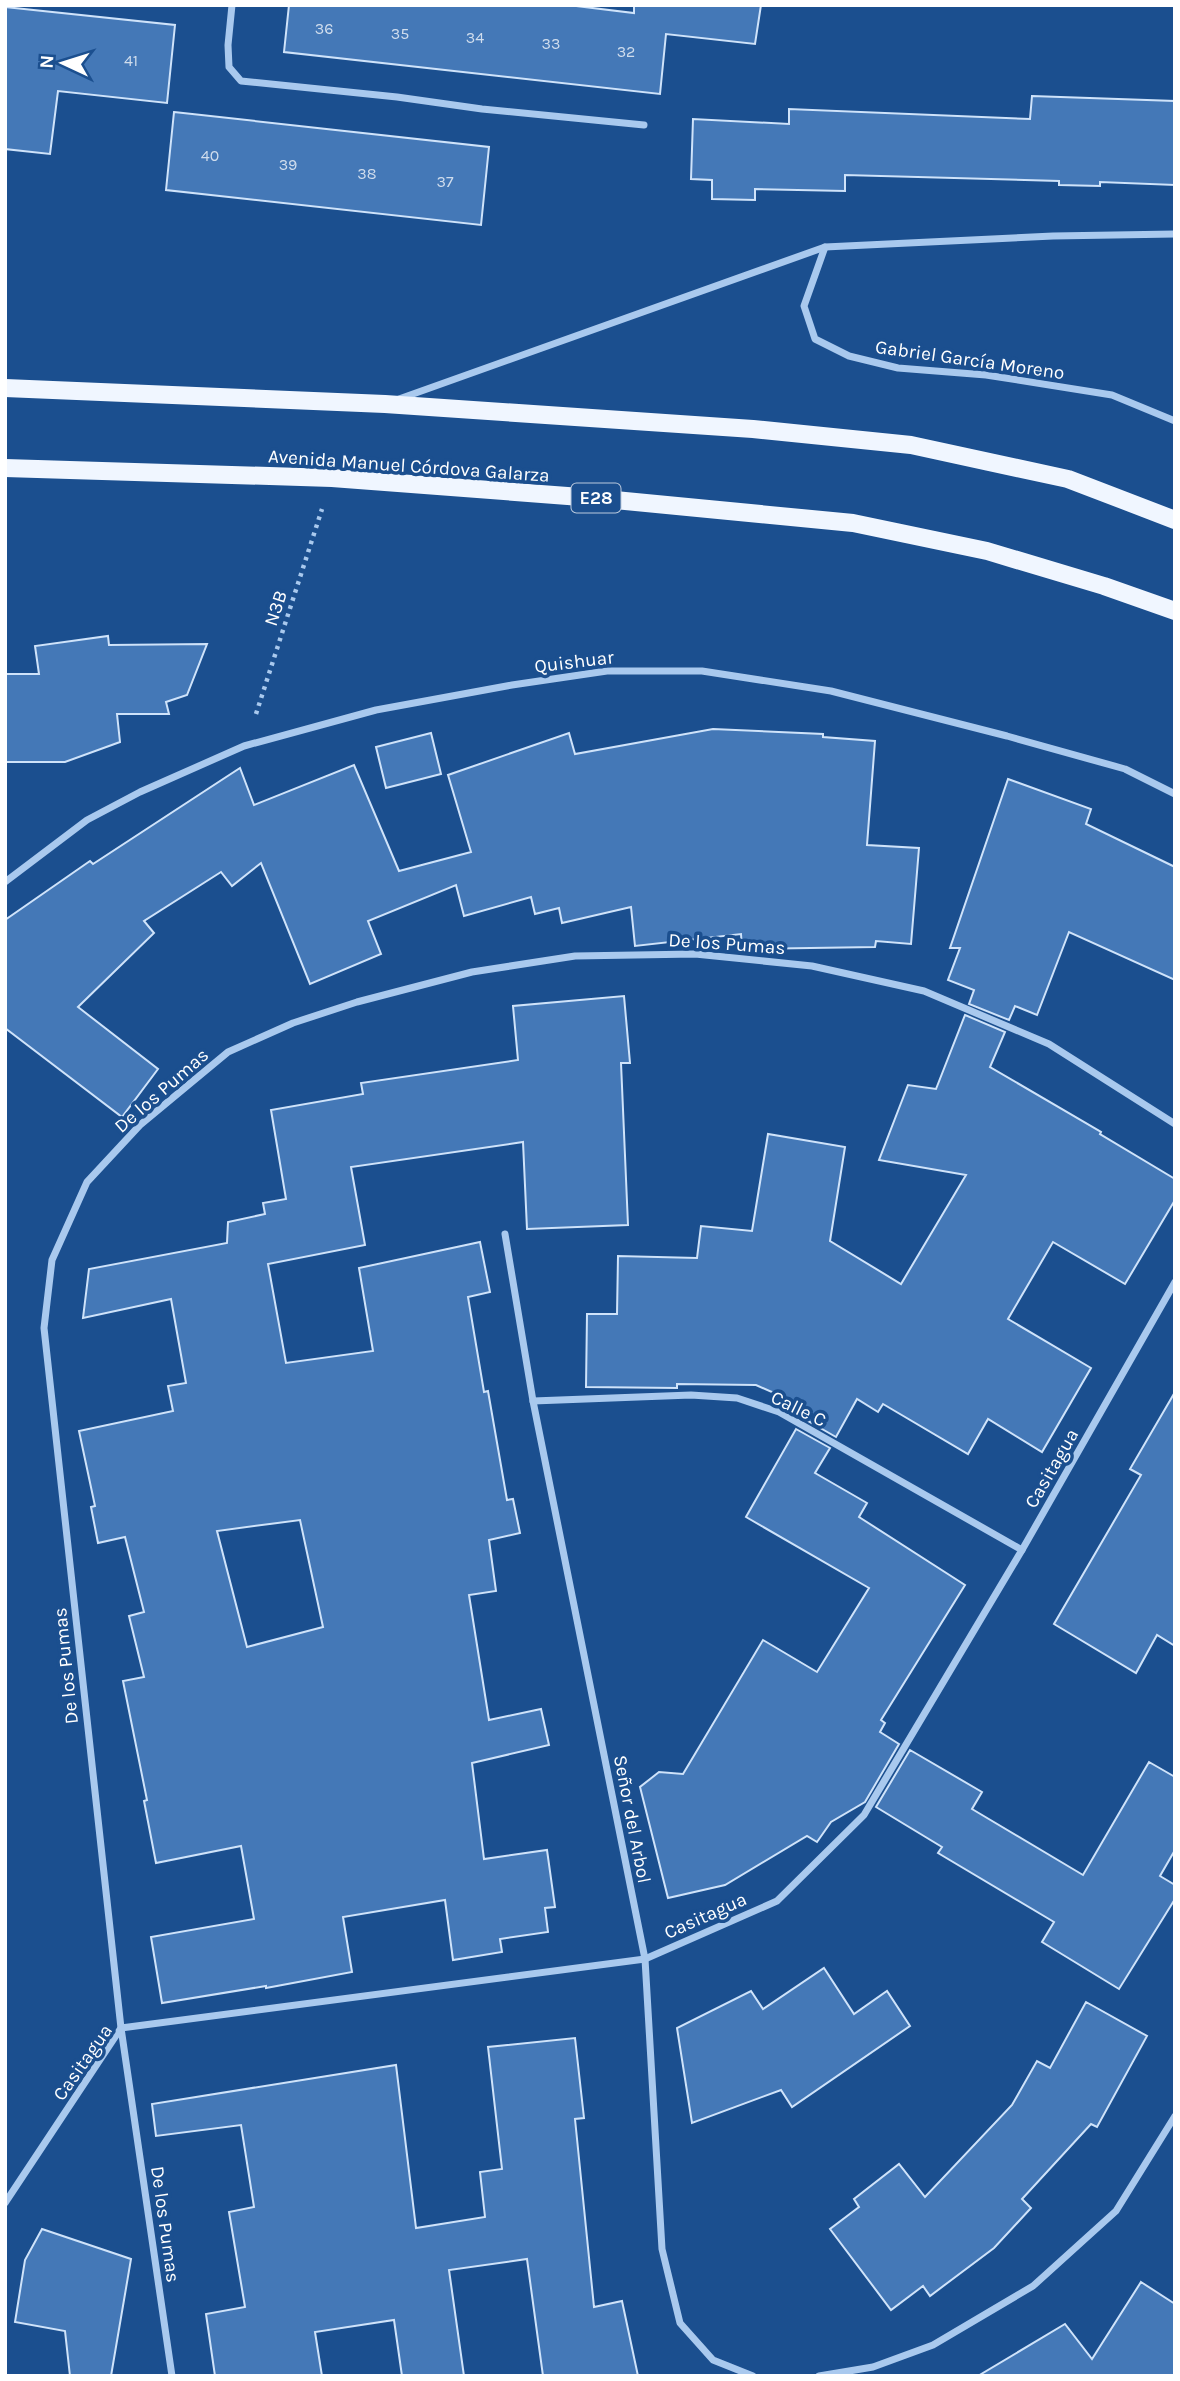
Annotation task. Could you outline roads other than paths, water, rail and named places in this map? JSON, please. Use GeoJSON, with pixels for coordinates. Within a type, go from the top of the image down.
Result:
{"type":"FeatureCollection","features":[{"type":"Feature","properties":{"kind":"main road"},"geometry":{"type":"LineString","coordinates":[[5,388],[385,404],[753,429],[911,445],[1068,479],[1175,520]]}},
{"type":"Feature","properties":{"kind":"main road","name":"Avenida Manuel Córdova Galarza"},"geometry":{"type":"LineString","coordinates":[[5,468],[332,478],[594,498],[853,523],[987,551],[1104,586],[1175,611]]}},
{"type":"Feature","properties":{"kind":"street"},"geometry":{"type":"LineString","coordinates":[[232,5],[229,67],[242,81],[644,125]]}},
{"type":"Feature","properties":{"kind":"street"},"geometry":{"type":"LineString","coordinates":[[385,404],[825,247],[1053,236],[1175,234]]}},
{"type":"Feature","properties":{"kind":"street","name":"Gabriel García Moreno"},"geometry":{"type":"LineString","coordinates":[[825,247],[804,306],[815,339],[849,356],[898,368],[986,375],[1112,396],[1175,421]]}},
{"type":"Feature","properties":{"kind":"street","name":"Quishuar"},"geometry":{"type":"LineString","coordinates":[[5,882],[87,820],[140,792],[244,746],[376,710],[512,684],[607,671],[702,671],[831,691],[1125,769],[1175,793]]}},
{"type":"Feature","properties":{"kind":"street","name":"De los Pumas"},"geometry":{"type":"LineString","coordinates":[[172,2376],[121,2028],[44,1328],[52,1260],[87,1182],[140,1125],[228,1052],[293,1023],[357,1002],[472,972],[575,956],[695,954],[812,966],[924,991],[1049,1044],[1175,1125]]}},
{"type":"Feature","properties":{"kind":"street","name":"Señor del Arbol"},"geometry":{"type":"LineString","coordinates":[[505,1234],[533,1401],[645,1959],[663,2249],[680,2323],[713,2360],[753,2376]]}},
{"type":"Feature","properties":{"kind":"street","name":"Casitagua"},"geometry":{"type":"LineString","coordinates":[[5,2203],[121,2028],[645,1959],[777,1901],[864,1815],[1022,1550],[1175,1282]]}},
{"type":"Feature","properties":{"kind":"street","name":"Calle C"},"geometry":{"type":"LineString","coordinates":[[533,1401],[691,1395],[737,1398],[779,1412],[1022,1550]]}},
{"type":"Feature","properties":{"kind":"street"},"geometry":{"type":"LineString","coordinates":[[819,2376],[873,2367],[933,2346],[1033,2286],[1116,2211],[1175,2116]]}}]}
